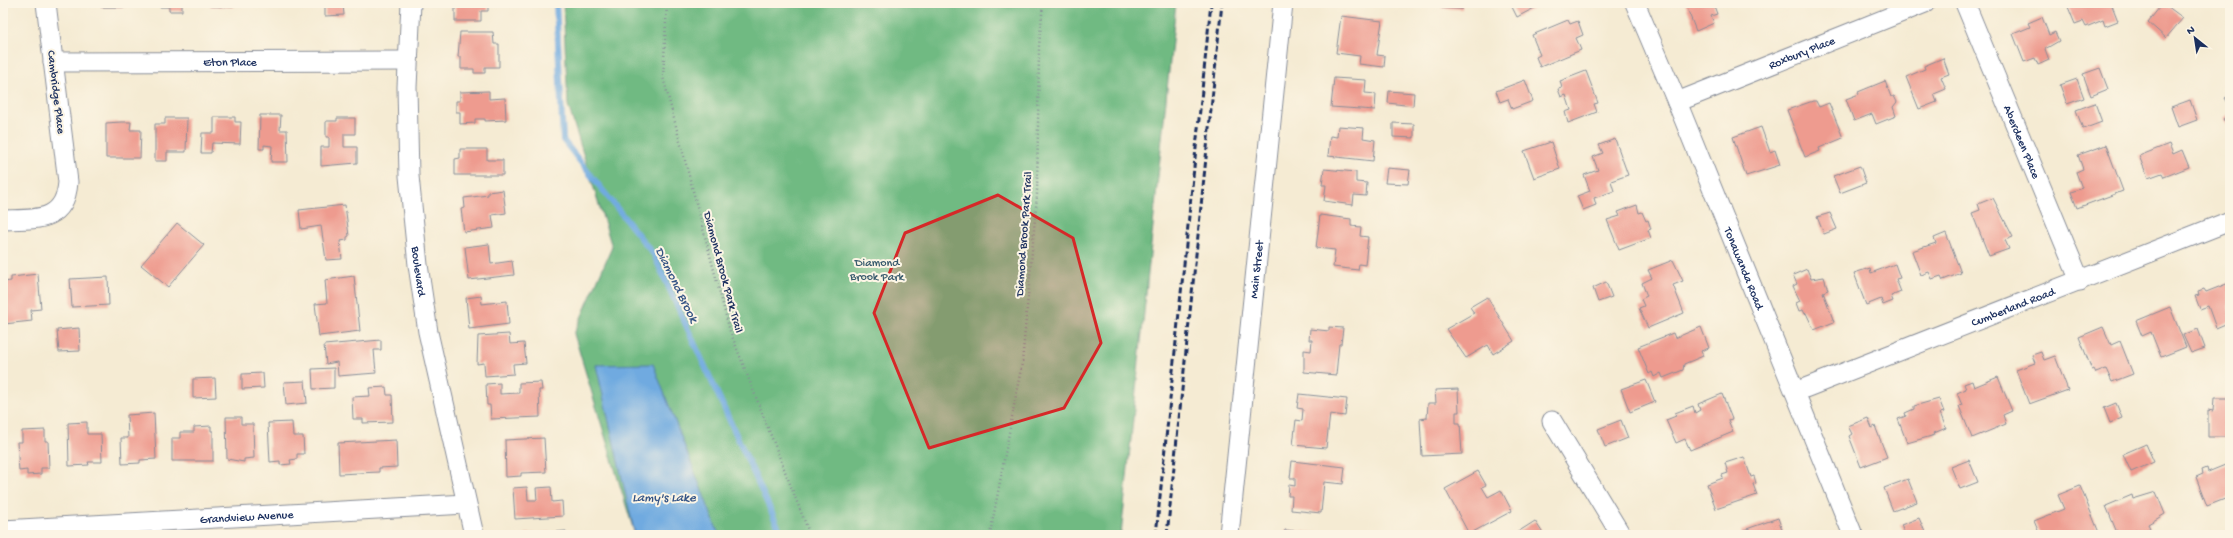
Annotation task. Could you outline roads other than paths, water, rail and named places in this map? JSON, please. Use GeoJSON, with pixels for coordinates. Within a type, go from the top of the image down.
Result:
{"type":"FeatureCollection","features":[{"type":"Feature","properties":{"kind":"street","name":"Cambridge Place"},"geometry":{"type":"LineString","coordinates":[[3,220],[41,218],[52,214],[62,206],[67,194],[68,182],[46,3]]}},
{"type":"Feature","properties":{"kind":"street","name":"Boulevard"},"geometry":{"type":"LineString","coordinates":[[411,3],[408,61],[409,176],[418,266],[428,332],[474,535]]}},
{"type":"Feature","properties":{"kind":"street","name":"Main Street"},"geometry":{"type":"LineString","coordinates":[[1229,535],[1283,3]]}},
{"type":"Feature","properties":{"kind":"street","name":"Tonawanda Road"},"geometry":{"type":"LineString","coordinates":[[1635,3],[1677,102],[1853,535]]}},
{"type":"Feature","properties":{"kind":"street","name":"Roxbury Place"},"geometry":{"type":"LineString","coordinates":[[1677,102],[1925,3]]}},
{"type":"Feature","properties":{"kind":"street","name":"Aberdeen Place"},"geometry":{"type":"LineString","coordinates":[[1965,3],[2080,281]]}},
{"type":"Feature","properties":{"kind":"street","name":"Eton Place"},"geometry":{"type":"LineString","coordinates":[[53,62],[408,61]]}},
{"type":"Feature","properties":{"kind":"street","name":"Cumberland Road"},"geometry":{"type":"LineString","coordinates":[[1795,392],[2230,221]]}},
{"type":"Feature","properties":{"kind":"street"},"geometry":{"type":"LineString","coordinates":[[1552,421],[1620,535]]}},
{"type":"Feature","properties":{"kind":"street","name":"Grandview Avenue"},"geometry":{"type":"LineString","coordinates":[[3,530],[466,504]]}},
{"type":"Feature","properties":{"kind":"water","name":"Lamy's Lake"},"geometry":{"type":"Polygon","coordinates":[[[653,364],[719,535],[635,535],[596,365],[653,364]]]}},
{"type":"Feature","properties":{"kind":"waterway","name":"Diamond Brook"},"geometry":{"type":"LineString","coordinates":[[556,3],[563,140],[654,255],[782,535]]}},
{"type":"Feature","properties":{"kind":"railway"},"geometry":{"type":"LineString","coordinates":[[1156,535],[1211,3]]}},
{"type":"Feature","properties":{"kind":"railway"},"geometry":{"type":"LineString","coordinates":[[1167,535],[1222,3]]}},
{"type":"Feature","properties":{"kind":"park label","name":"Diamond Brook Park"},"geometry":{"type":"Point","coordinates":[877,269]}}]}
